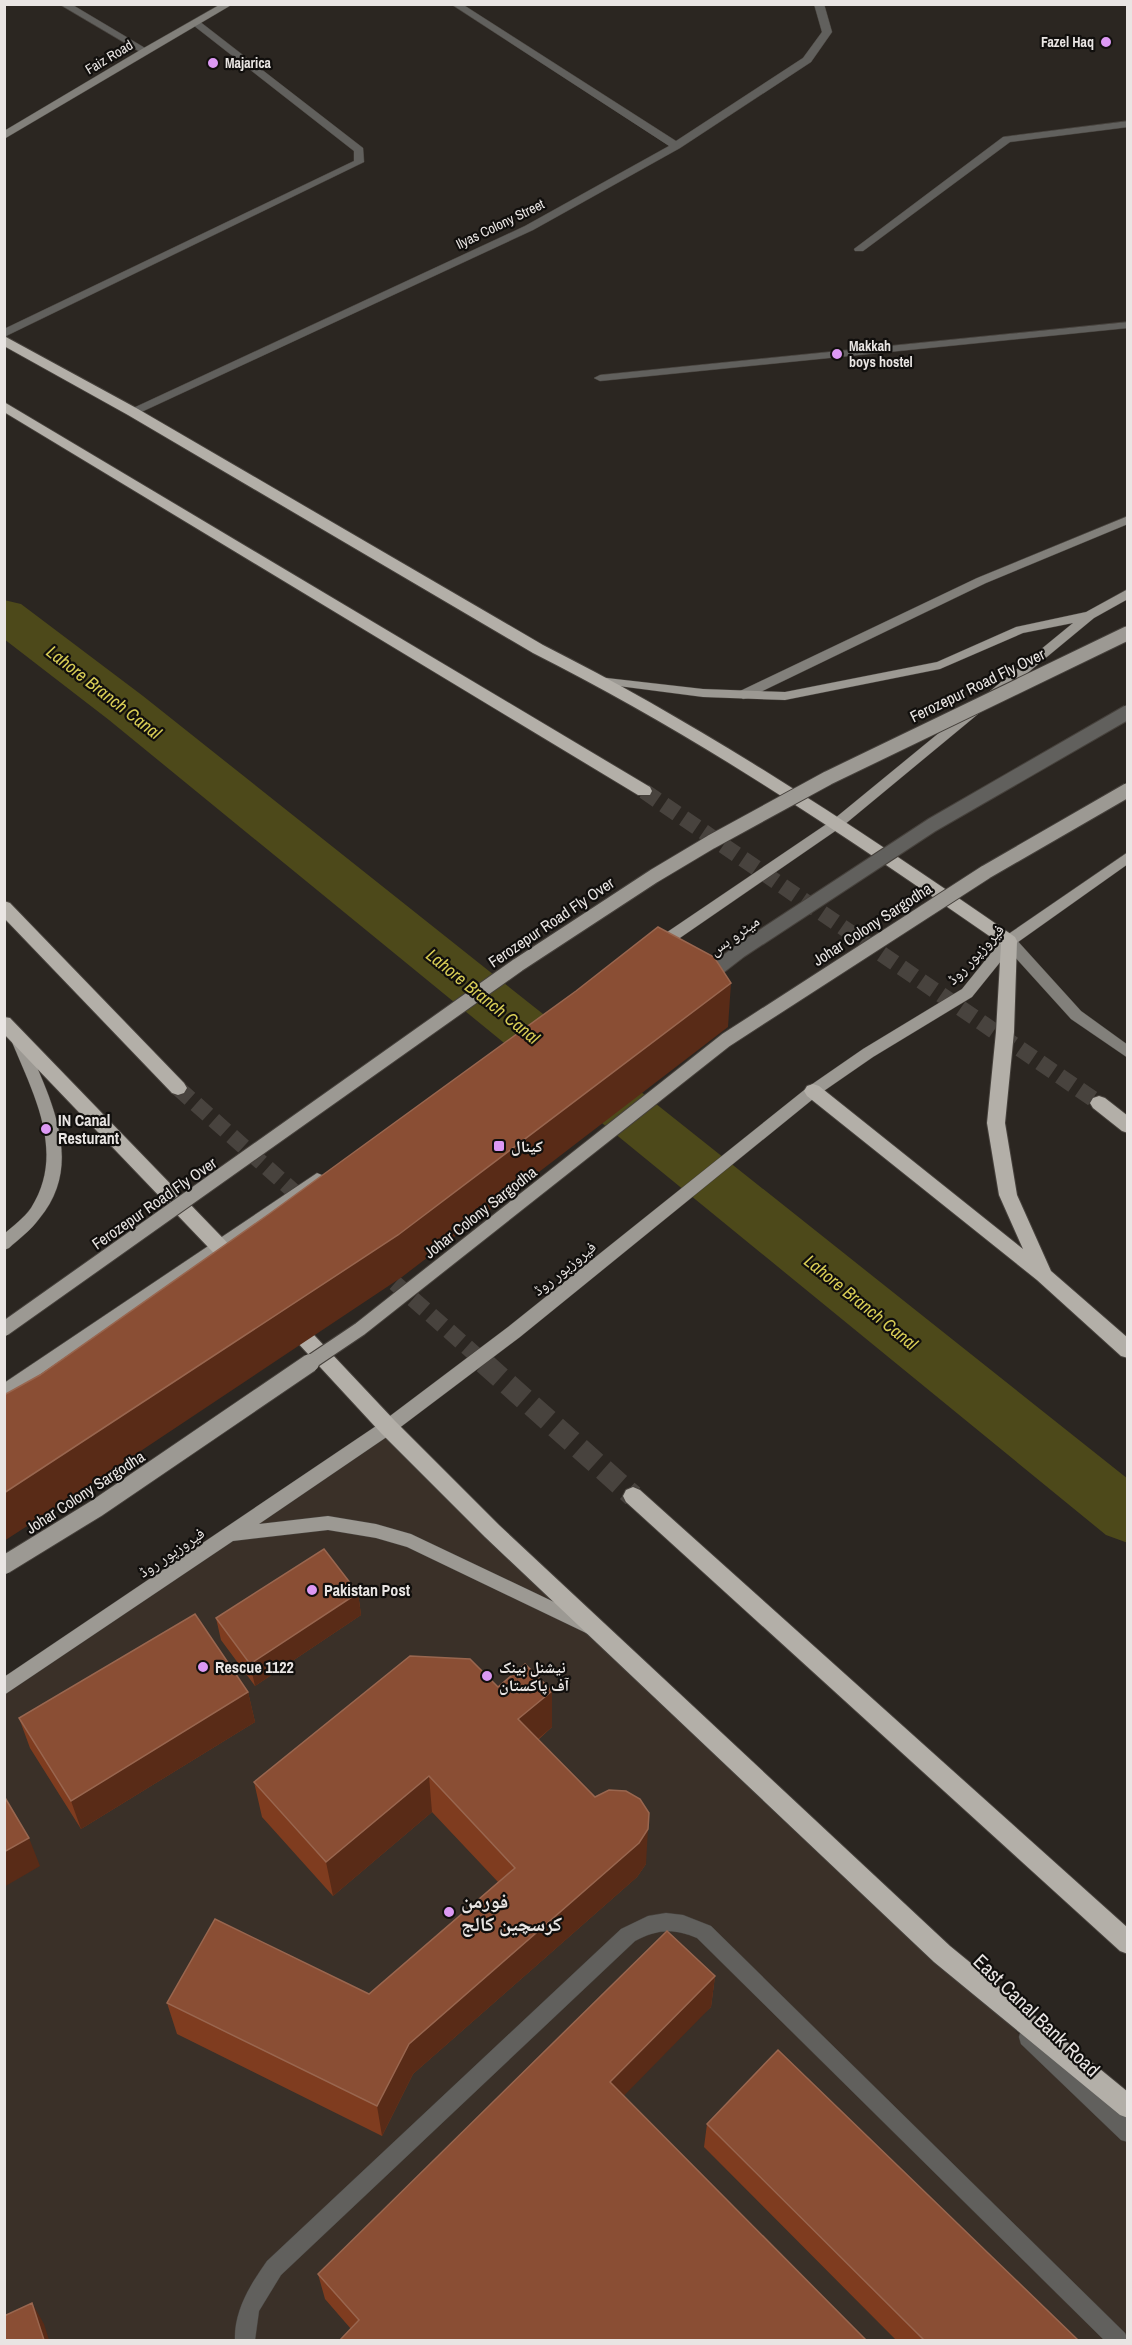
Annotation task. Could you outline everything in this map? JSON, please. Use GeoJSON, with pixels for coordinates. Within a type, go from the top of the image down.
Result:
{"type":"FeatureCollection","features":[{"type":"Feature","properties":{"kind":"highway"},"geometry":{"type":"LineString","coordinates":[[4,340],[133,412],[538,649],[603,680],[715,744],[839,822],[1009,941],[1005,1032],[996,1123],[1008,1195],[1044,1276]]}},
{"type":"Feature","properties":{"kind":"highway"},"geometry":{"type":"LineString","coordinates":[[4,406],[644,791]]}},
{"type":"Feature","properties":{"kind":"highway"},"geometry":{"type":"LineString","coordinates":[[4,907],[178,1088]]}},
{"type":"Feature","properties":{"kind":"highway"},"geometry":{"type":"LineString","coordinates":[[11,1030],[251,1281]]}},
{"type":"Feature","properties":{"kind":"highway"},"geometry":{"type":"LineString","coordinates":[[813,1091],[1044,1276],[1128,1350]]}},
{"type":"Feature","properties":{"kind":"highway"},"geometry":{"type":"LineString","coordinates":[[1099,1103],[1128,1126]]}},
{"type":"Feature","properties":{"kind":"highway"},"geometry":{"type":"LineString","coordinates":[[275,1306],[388,1427],[598,1631],[942,1954],[1128,2107]]}},
{"type":"Feature","properties":{"kind":"highway"},"geometry":{"type":"LineString","coordinates":[[633,1496],[1128,1943]]}},
{"type":"Feature","properties":{"kind":"main road"},"geometry":{"type":"LineString","coordinates":[[642,957],[839,822],[1090,615],[1128,593]]}},
{"type":"Feature","properties":{"kind":"main road"},"geometry":{"type":"LineString","coordinates":[[603,680],[703,693],[785,696],[929,668],[1020,630],[1090,615]]}},
{"type":"Feature","properties":{"kind":"main road","name":"Ferozepur Road Fly Over"},"geometry":{"type":"LineString","coordinates":[[4,1329],[206,1189],[527,957],[654,875],[773,805],[943,720],[1128,633]]}},
{"type":"Feature","properties":{"kind":"main road","name":"Johar Colony Sargodha"},"geometry":{"type":"LineString","coordinates":[[4,1565],[97,1508],[360,1329],[726,1040],[986,872],[1128,790]]}},
{"type":"Feature","properties":{"kind":"main road","name":"فیروزپور روڈ"},"geometry":{"type":"LineString","coordinates":[[4,1687],[388,1427],[514,1332],[813,1091],[868,1053],[967,993],[1009,941],[1128,858]]}},
{"type":"Feature","properties":{"kind":"main road"},"geometry":{"type":"LineString","coordinates":[[4,1244],[35,1214],[51,1184],[55,1142],[49,1116],[11,1030]]}},
{"type":"Feature","properties":{"kind":"main road"},"geometry":{"type":"LineString","coordinates":[[4,1392],[327,1172]]}},
{"type":"Feature","properties":{"kind":"main road"},"geometry":{"type":"LineString","coordinates":[[229,1534],[328,1523],[376,1531],[411,1541],[598,1631]]}},
{"type":"Feature","properties":{"kind":"street"},"geometry":{"type":"LineString","coordinates":[[63,4],[145,51]]}},
{"type":"Feature","properties":{"kind":"street","name":"Faiz Road"},"geometry":{"type":"LineString","coordinates":[[4,136],[145,51],[229,4]]}},
{"type":"Feature","properties":{"kind":"street"},"geometry":{"type":"LineString","coordinates":[[455,4],[676,146]]}},
{"type":"Feature","properties":{"kind":"street","name":"Ilyas Colony Street"},"geometry":{"type":"LineString","coordinates":[[133,412],[529,228],[676,146],[807,60],[827,32],[819,4]]}},
{"type":"Feature","properties":{"kind":"street"},"geometry":{"type":"LineString","coordinates":[[4,334],[359,162],[359,150],[196,24]]}},
{"type":"Feature","properties":{"kind":"street"},"geometry":{"type":"LineString","coordinates":[[859,249],[1007,140],[1128,124]]}},
{"type":"Feature","properties":{"kind":"street"},"geometry":{"type":"LineString","coordinates":[[600,378],[1128,325]]}},
{"type":"Feature","properties":{"kind":"street"},"geometry":{"type":"LineString","coordinates":[[743,695],[944,598],[1128,520]]}},
{"type":"Feature","properties":{"kind":"street","name":"میٹرو بس"},"geometry":{"type":"LineString","coordinates":[[693,987],[740,951],[932,825],[1128,712]]}},
{"type":"Feature","properties":{"kind":"street"},"geometry":{"type":"LineString","coordinates":[[1009,941],[1076,1015],[1128,1053]]}},
{"type":"Feature","properties":{"kind":"street"},"geometry":{"type":"LineString","coordinates":[[245,2340],[244,2332],[255,2296],[274,2268],[628,1935],[647,1923],[666,1920],[685,1923],[704,1932],[1118,2340]]}},
{"type":"Feature","properties":{"kind":"street","name":"East Canal Bank Road"},"geometry":{"type":"LineString","coordinates":[[942,1954],[1128,2133]]}},
{"type":"Feature","properties":{"kind":"shaded area","name":"فورمن کرسچین کالج"},"geometry":{"type":"Polygon","coordinates":[[[388,1427],[1127,2138],[1127,2340],[5,2340],[5,1687],[388,1427]]]}},
{"type":"Feature","properties":{"kind":"building"},"geometry":{"type":"Polygon","coordinates":[[[658,927],[714,957],[731,983],[398,1235],[4,1493],[4,1395],[40,1375],[269,1214],[576,991],[658,927]]]}},
{"type":"Feature","properties":{"kind":"building"},"geometry":{"type":"Polygon","coordinates":[[[324,1549],[358,1593],[250,1664],[216,1618],[324,1549]]]}},
{"type":"Feature","properties":{"kind":"building"},"geometry":{"type":"Polygon","coordinates":[[[195,1614],[248,1692],[71,1801],[19,1718],[195,1614]]]}},
{"type":"Feature","properties":{"kind":"building"},"geometry":{"type":"Polygon","coordinates":[[[410,1656],[470,1659],[498,1687],[525,1664],[552,1691],[518,1719],[595,1797],[609,1790],[626,1791],[640,1799],[649,1813],[648,1829],[639,1843],[409,2044],[377,2106],[167,2003],[215,1919],[369,1994],[515,1868],[429,1776],[326,1862],[254,1782],[410,1656]]]}},
{"type":"Feature","properties":{"kind":"building"},"geometry":{"type":"Polygon","coordinates":[[[4,1796],[29,1838],[4,1852],[4,1796]]]}},
{"type":"Feature","properties":{"kind":"building"},"geometry":{"type":"Polygon","coordinates":[[[667,1931],[715,1976],[610,2082],[866,2340],[340,2340],[359,2320],[318,2274],[667,1931]]]}},
{"type":"Feature","properties":{"kind":"building"},"geometry":{"type":"Polygon","coordinates":[[[778,2050],[1078,2340],[924,2340],[707,2124],[778,2050]]]}},
{"type":"Feature","properties":{"kind":"building"},"geometry":{"type":"Polygon","coordinates":[[[32,2303],[44,2340],[4,2340],[4,2316],[32,2303]]]}},
{"type":"Feature","properties":{"kind":"waterway","name":"Lahore Branch Canal"},"geometry":{"type":"LineString","coordinates":[[4,615],[126,708],[1128,1516]]}},
{"type":"Feature","properties":{"kind":"tunnel"},"geometry":{"type":"LineString","coordinates":[[644,791],[1099,1103]]}},
{"type":"Feature","properties":{"kind":"tunnel"},"geometry":{"type":"LineString","coordinates":[[178,1088],[310,1206]]}},
{"type":"Feature","properties":{"kind":"tunnel"},"geometry":{"type":"LineString","coordinates":[[377,1267],[486,1364]]}},
{"type":"Feature","properties":{"kind":"tunnel"},"geometry":{"type":"LineString","coordinates":[[484,1363],[633,1496]]}},
{"type":"Feature","properties":{"kind":"place","name":"Fazel Haq"},"geometry":{"type":"Point","coordinates":[1106,42]}},
{"type":"Feature","properties":{"kind":"place","name":"Majarica"},"geometry":{"type":"Point","coordinates":[213,63]}},
{"type":"Feature","properties":{"kind":"place","name":"Makkah boys hostel"},"geometry":{"type":"Point","coordinates":[837,354]}},
{"type":"Feature","properties":{"kind":"place","name":"IN Canal Resturant"},"geometry":{"type":"Point","coordinates":[46,1129]}},
{"type":"Feature","properties":{"kind":"place","name":"کینال"},"geometry":{"type":"Point","coordinates":[499,1146]}},
{"type":"Feature","properties":{"kind":"place","name":"Pakistan Post"},"geometry":{"type":"Point","coordinates":[312,1590]}},
{"type":"Feature","properties":{"kind":"place","name":"Rescue 1122"},"geometry":{"type":"Point","coordinates":[203,1667]}},
{"type":"Feature","properties":{"kind":"place","name":"نیشنل بینک آف پاکستان"},"geometry":{"type":"Point","coordinates":[487,1676]}},
{"type":"Feature","properties":{"kind":"place","name":"فورمن کرسچین کالج"},"geometry":{"type":"Point","coordinates":[449,1912]}}]}
